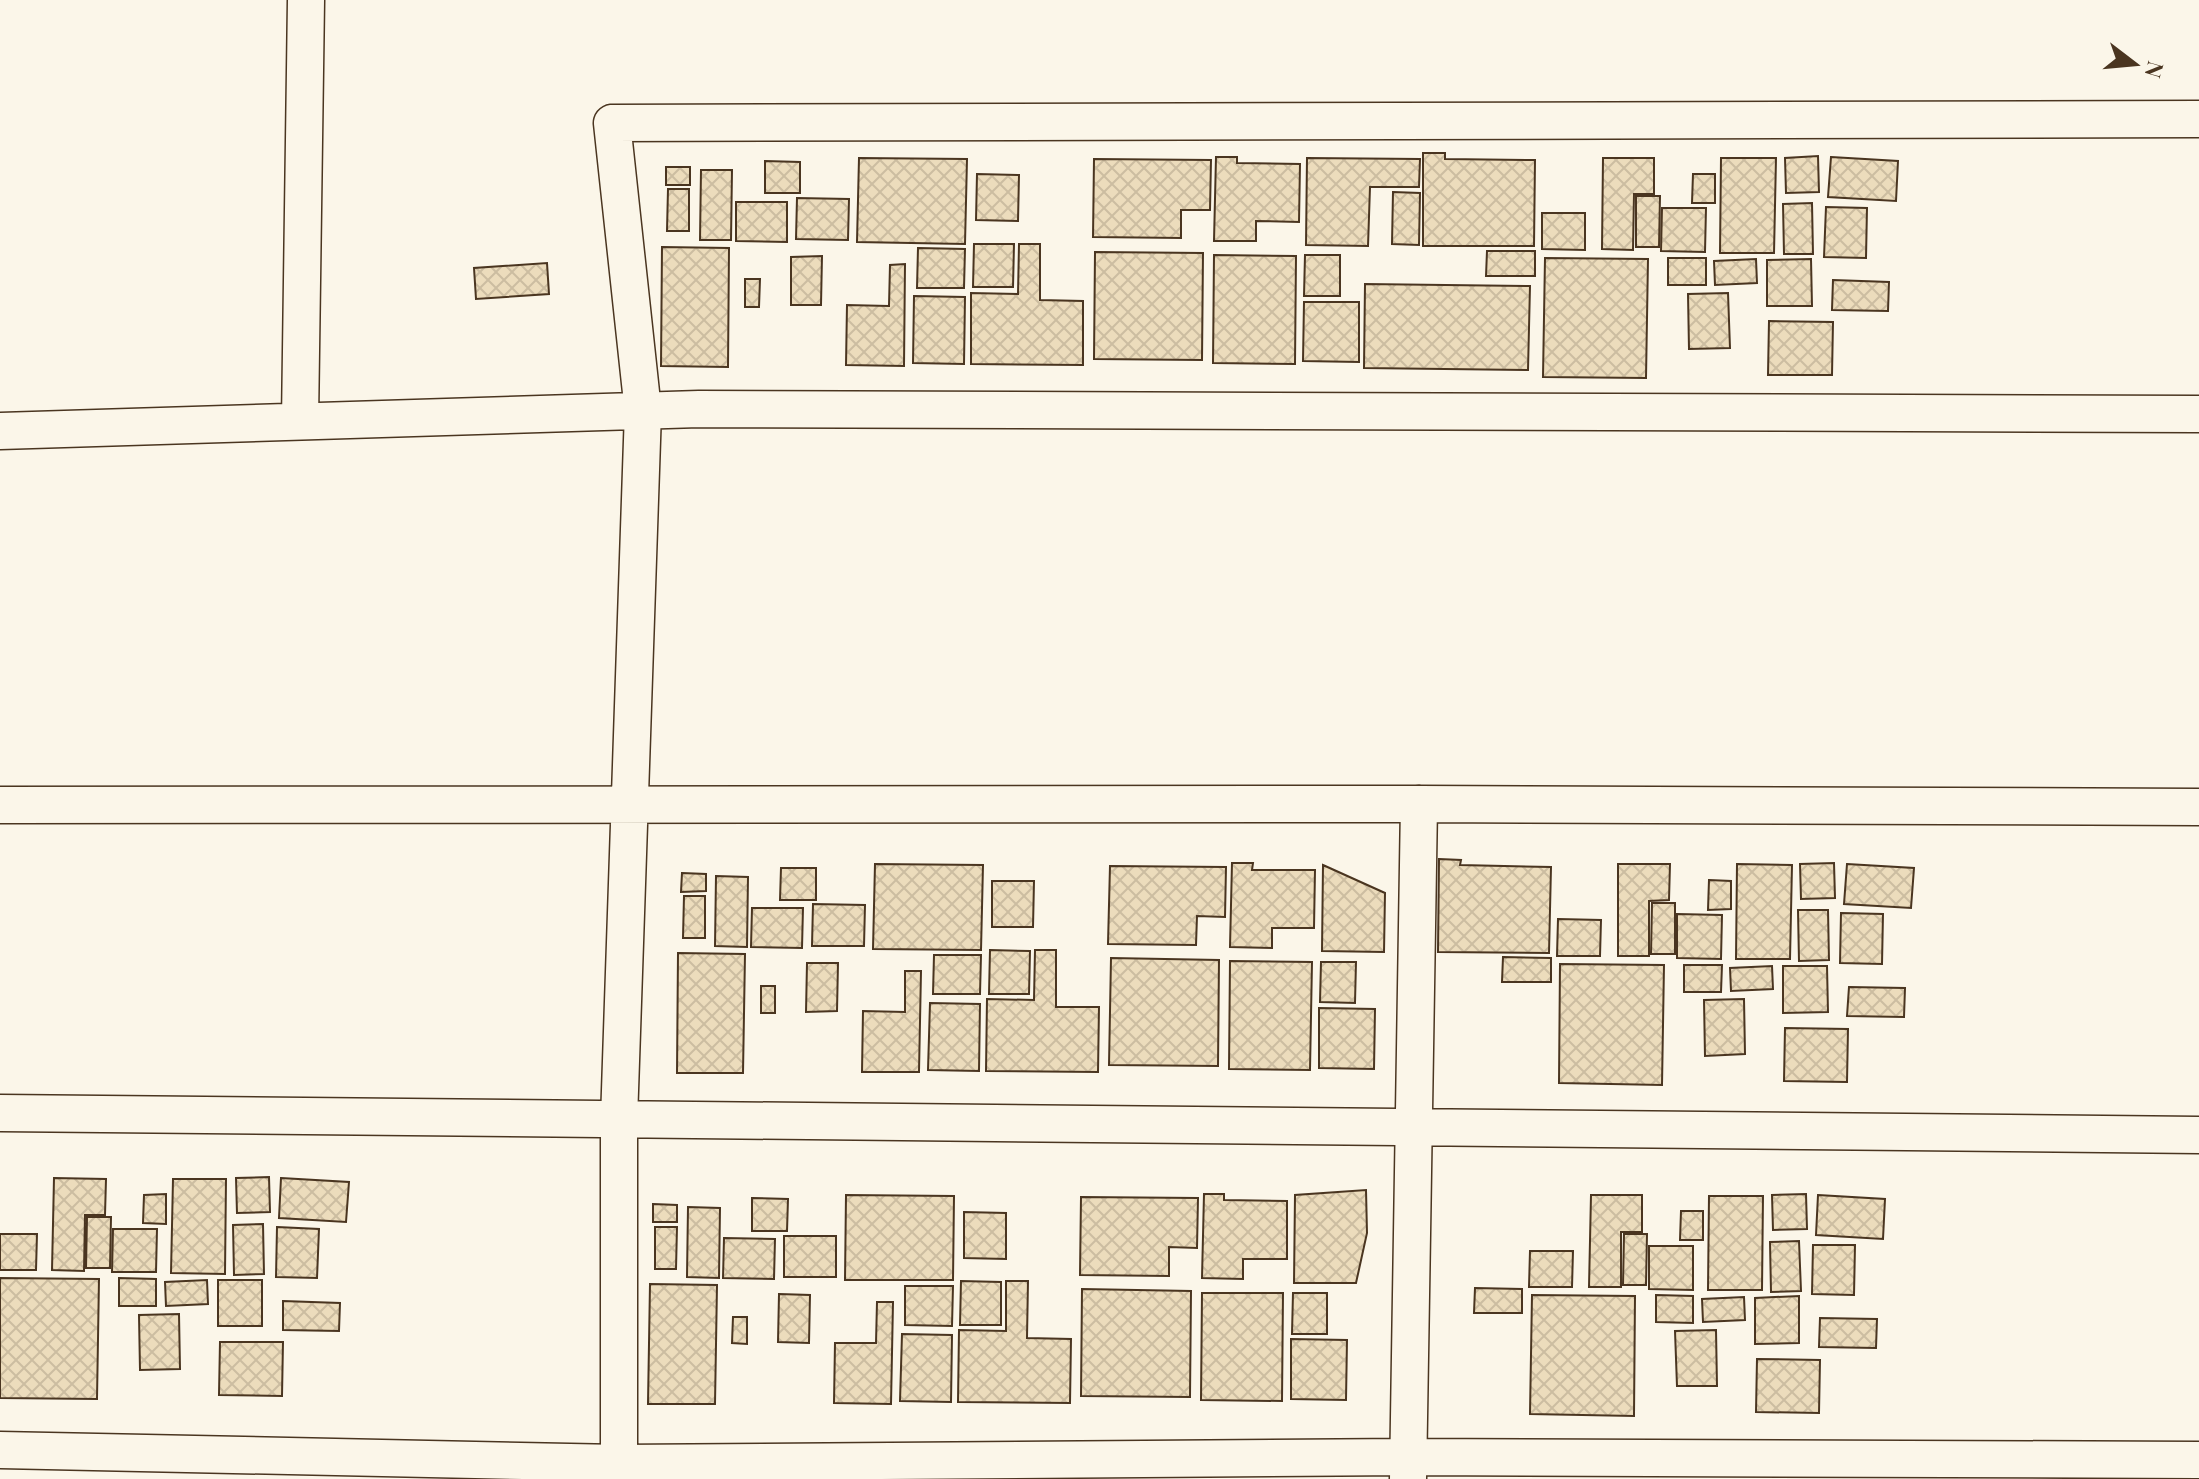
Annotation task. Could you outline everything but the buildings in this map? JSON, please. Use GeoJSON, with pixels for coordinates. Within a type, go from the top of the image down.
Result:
{"type":"FeatureCollection","features":[{"type":"Feature","properties":{"kind":"street"},"geometry":{"type":"LineString","coordinates":[[300,421],[306,0]]}},
{"type":"Feature","properties":{"kind":"street"},"geometry":{"type":"LineString","coordinates":[[619,1471],[619,1120],[643,411],[612,123],[2199,119]]}},
{"type":"Feature","properties":{"kind":"street"},"geometry":{"type":"LineString","coordinates":[[0,431],[731,409],[2199,414]]}},
{"type":"Feature","properties":{"kind":"street"},"geometry":{"type":"LineString","coordinates":[[1408,1468],[1419,804]]}},
{"type":"Feature","properties":{"kind":"street"},"geometry":{"type":"LineString","coordinates":[[0,805],[2199,807]]}},
{"type":"Feature","properties":{"kind":"street"},"geometry":{"type":"LineString","coordinates":[[0,1113],[2199,1135]]}},
{"type":"Feature","properties":{"kind":"street"},"geometry":{"type":"LineString","coordinates":[[0,1450],[619,1471],[1408,1468],[2199,1460]]}}]}
